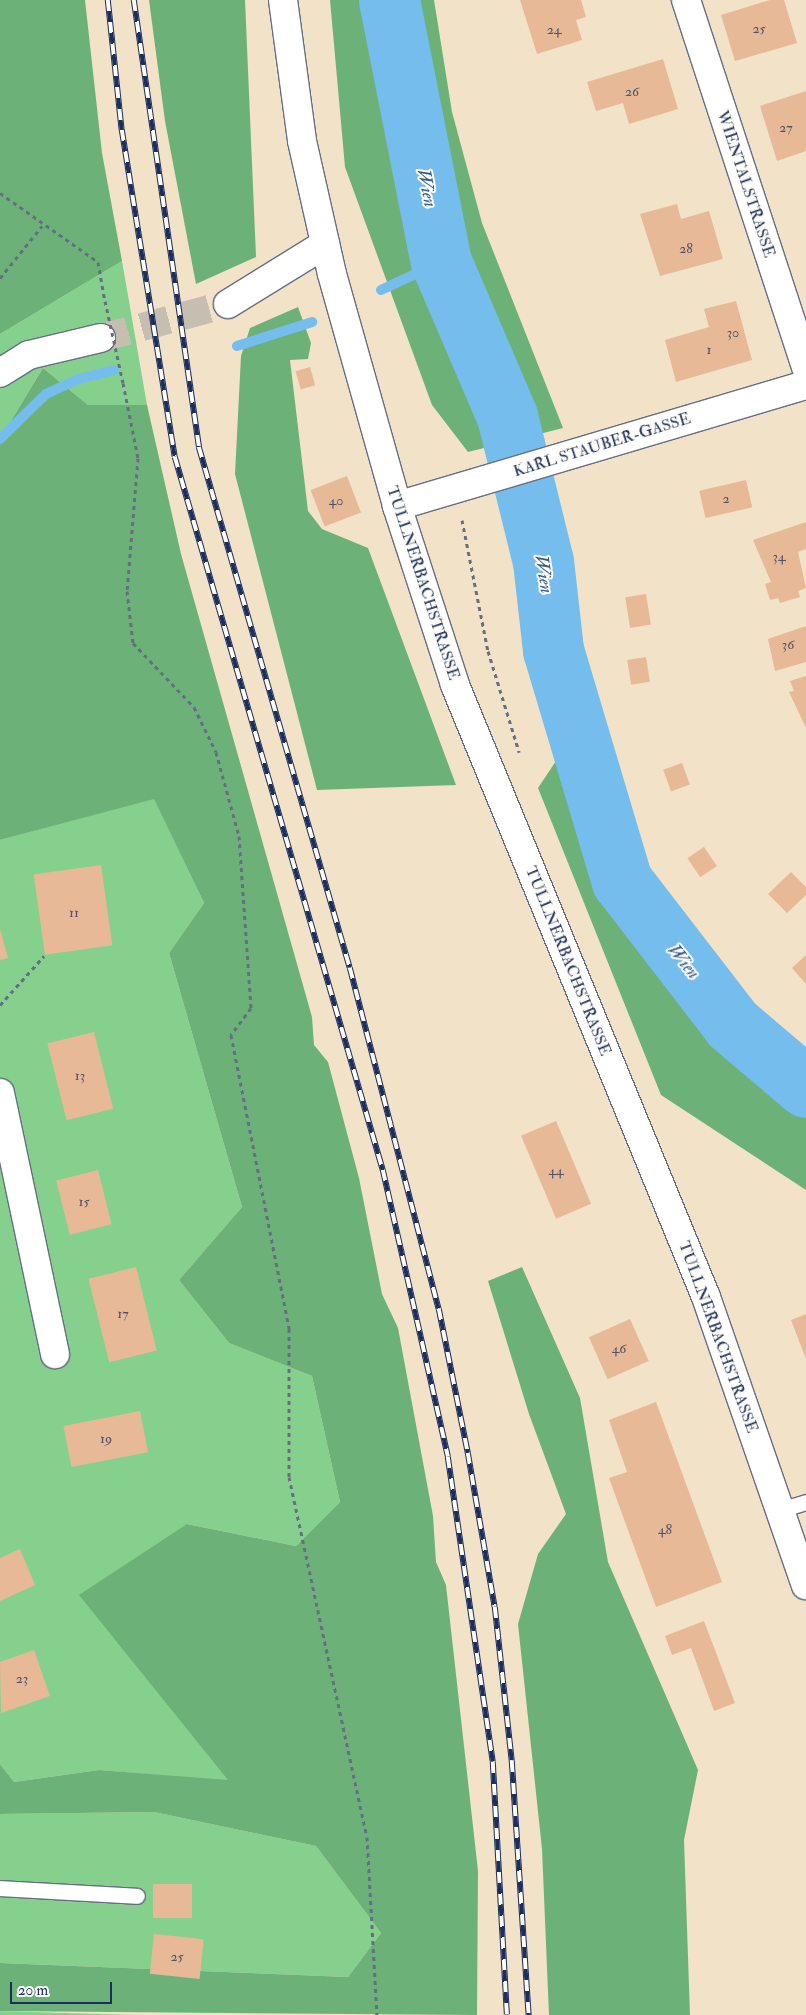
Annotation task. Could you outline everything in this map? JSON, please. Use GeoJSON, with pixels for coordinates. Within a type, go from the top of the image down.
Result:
{"type":"FeatureCollection","features":[{"type":"Feature","properties":{"kind":"main road"},"geometry":{"type":"LineString","coordinates":[[228,304],[325,244],[302,141],[283,0]]}},
{"type":"Feature","properties":{"kind":"main road","name":"WIENTALSTRASSE"},"geometry":{"type":"LineString","coordinates":[[686,0],[806,368]]}},
{"type":"Feature","properties":{"kind":"main road","name":"TULLNERBACHSTRASSE"},"geometry":{"type":"LineString","coordinates":[[325,244],[347,331],[397,506],[455,685],[706,1297],[806,1585]]}},
{"type":"Feature","properties":{"kind":"main road"},"geometry":{"type":"LineString","coordinates":[[0,374],[29,355],[101,338]]}},
{"type":"Feature","properties":{"kind":"main road","name":"KARL STAUBER-GASSE"},"geometry":{"type":"LineString","coordinates":[[397,506],[581,450],[806,385]]}},
{"type":"Feature","properties":{"kind":"main road"},"geometry":{"type":"LineString","coordinates":[[0,1093],[55,1354]]}},
{"type":"Feature","properties":{"kind":"lane"},"geometry":{"type":"LineString","coordinates":[[780,1510],[806,1502]]}},
{"type":"Feature","properties":{"kind":"lane"},"geometry":{"type":"LineString","coordinates":[[0,1888],[137,1896]]}},
{"type":"Feature","properties":{"kind":"path"},"geometry":{"type":"LineString","coordinates":[[0,193],[42,226],[98,262],[138,458],[127,591],[133,643],[194,707],[216,752],[239,836],[251,1008],[231,1035],[289,1329],[290,1477],[367,1837],[377,2015]]}},
{"type":"Feature","properties":{"kind":"path"},"geometry":{"type":"LineString","coordinates":[[0,278],[42,226]]}},
{"type":"Feature","properties":{"kind":"path"},"geometry":{"type":"LineString","coordinates":[[0,1005],[44,956]]}},
{"type":"Feature","properties":{"kind":"green space"},"geometry":{"type":"Polygon","coordinates":[[[0,0],[85,0],[102,153],[122,261],[0,334],[0,0]]]}},
{"type":"Feature","properties":{"kind":"green space"},"geometry":{"type":"Polygon","coordinates":[[[149,0],[245,0],[256,257],[196,284],[165,121],[149,0]]]}},
{"type":"Feature","properties":{"kind":"green space"},"geometry":{"type":"Polygon","coordinates":[[[330,0],[434,0],[452,112],[482,223],[563,428],[468,452],[432,405],[345,167],[330,0]]]}},
{"type":"Feature","properties":{"kind":"green space"},"geometry":{"type":"Polygon","coordinates":[[[122,261],[147,405],[88,405],[43,368],[0,439],[0,334],[122,261]]]}},
{"type":"Feature","properties":{"kind":"green space"},"geometry":{"type":"Polygon","coordinates":[[[298,307],[311,343],[308,359],[290,360],[308,511],[322,529],[368,548],[456,785],[317,790],[235,474],[241,356],[250,328],[298,307]]]}},
{"type":"Feature","properties":{"kind":"green space"},"geometry":{"type":"Polygon","coordinates":[[[43,368],[88,405],[147,405],[181,554],[312,1017],[314,1045],[328,1062],[359,1178],[382,1294],[398,1328],[433,1516],[436,1562],[446,1585],[478,1871],[477,2015],[0,2011],[0,1963],[348,1977],[381,1933],[316,1846],[154,1812],[0,1814],[0,1764],[14,1782],[99,1770],[228,1780],[79,1595],[187,1524],[296,1546],[340,1502],[312,1376],[229,1343],[179,1280],[242,1207],[169,953],[204,903],[154,799],[0,840],[0,439],[43,368]]]}},
{"type":"Feature","properties":{"kind":"green space"},"geometry":{"type":"Polygon","coordinates":[[[566,746],[588,822],[624,915],[659,975],[753,1071],[806,1110],[806,1190],[661,1095],[538,788],[566,746]]]}},
{"type":"Feature","properties":{"kind":"green space"},"geometry":{"type":"Polygon","coordinates":[[[154,798],[204,903],[169,953],[242,1207],[179,1280],[229,1343],[312,1376],[340,1502],[296,1546],[187,1524],[229,1781],[99,1770],[14,1782],[0,1764],[0,840],[154,798]]]}},
{"type":"Feature","properties":{"kind":"green space"},"geometry":{"type":"Polygon","coordinates":[[[522,1267],[580,1398],[608,1562],[698,1770],[684,1840],[690,2015],[549,2015],[542,1849],[518,1624],[538,1554],[566,1514],[529,1414],[488,1281],[522,1267]]]}},
{"type":"Feature","properties":{"kind":"green space"},"geometry":{"type":"Polygon","coordinates":[[[154,1812],[316,1846],[381,1933],[348,1977],[0,1963],[0,1814],[154,1812]]]}},
{"type":"Feature","properties":{"kind":"green space"},"geometry":{"type":"Polygon","coordinates":[[[0,2011],[134,2015],[0,2015],[0,2011]]]}},
{"type":"Feature","properties":{"kind":"building"},"geometry":{"type":"Polygon","coordinates":[[[520,0],[581,0],[586,17],[576,20],[582,40],[537,54],[520,0]]]}},
{"type":"Feature","properties":{"kind":"building"},"geometry":{"type":"Polygon","coordinates":[[[770,0],[784,0],[797,43],[735,61],[721,15],[770,0]]]}},
{"type":"Feature","properties":{"kind":"building"},"geometry":{"type":"Polygon","coordinates":[[[663,59],[678,109],[629,124],[623,103],[596,111],[587,82],[663,59]]]}},
{"type":"Feature","properties":{"kind":"building"},"geometry":{"type":"Polygon","coordinates":[[[806,91],[806,151],[777,161],[760,106],[806,91]]]}},
{"type":"Feature","properties":{"kind":"building"},"geometry":{"type":"Polygon","coordinates":[[[677,204],[681,219],[709,211],[723,259],[660,276],[640,214],[677,204]]]}},
{"type":"Feature","properties":{"kind":"building"},"geometry":{"type":"Polygon","coordinates":[[[736,301],[752,360],[676,382],[665,340],[709,327],[704,309],[736,301]]]}},
{"type":"Feature","properties":{"kind":"building"},"geometry":{"type":"Polygon","coordinates":[[[310,367],[315,385],[301,389],[296,371],[310,367]]]}},
{"type":"Feature","properties":{"kind":"building"},"geometry":{"type":"Polygon","coordinates":[[[347,476],[361,512],[325,526],[311,490],[347,476]]]}},
{"type":"Feature","properties":{"kind":"building"},"geometry":{"type":"Polygon","coordinates":[[[746,480],[752,507],[706,518],[699,491],[746,480]]]}},
{"type":"Feature","properties":{"kind":"building"},"geometry":{"type":"Polygon","coordinates":[[[806,522],[806,549],[798,552],[806,588],[798,591],[800,597],[780,603],[778,598],[770,600],[765,584],[771,582],[753,540],[806,522]]]}},
{"type":"Feature","properties":{"kind":"building"},"geometry":{"type":"Polygon","coordinates":[[[646,594],[651,625],[630,628],[625,597],[646,594]]]}},
{"type":"Feature","properties":{"kind":"building"},"geometry":{"type":"Polygon","coordinates":[[[806,626],[806,662],[775,671],[768,639],[806,626]]]}},
{"type":"Feature","properties":{"kind":"building"},"geometry":{"type":"Polygon","coordinates":[[[646,657],[650,682],[631,685],[627,660],[646,657]]]}},
{"type":"Feature","properties":{"kind":"building"},"geometry":{"type":"Polygon","coordinates":[[[806,676],[806,728],[789,692],[794,691],[790,681],[806,676]]]}},
{"type":"Feature","properties":{"kind":"building"},"geometry":{"type":"Polygon","coordinates":[[[682,763],[690,785],[671,791],[663,770],[682,763]]]}},
{"type":"Feature","properties":{"kind":"building"},"geometry":{"type":"Polygon","coordinates":[[[704,847],[717,866],[700,877],[687,858],[704,847]]]}},
{"type":"Feature","properties":{"kind":"building"},"geometry":{"type":"Polygon","coordinates":[[[101,865],[112,945],[45,955],[34,874],[101,865]]]}},
{"type":"Feature","properties":{"kind":"building"},"geometry":{"type":"Polygon","coordinates":[[[791,872],[806,887],[806,895],[787,913],[768,894],[791,872]]]}},
{"type":"Feature","properties":{"kind":"building"},"geometry":{"type":"Polygon","coordinates":[[[0,929],[8,958],[0,960],[0,929]]]}},
{"type":"Feature","properties":{"kind":"building"},"geometry":{"type":"Polygon","coordinates":[[[806,955],[806,984],[792,968],[806,955]]]}},
{"type":"Feature","properties":{"kind":"building"},"geometry":{"type":"Polygon","coordinates":[[[94,1032],[113,1109],[67,1120],[47,1044],[94,1032]]]}},
{"type":"Feature","properties":{"kind":"building"},"geometry":{"type":"Polygon","coordinates":[[[556,1121],[591,1204],[556,1219],[521,1136],[556,1121]]]}},
{"type":"Feature","properties":{"kind":"building"},"geometry":{"type":"Polygon","coordinates":[[[98,1170],[112,1224],[70,1235],[56,1180],[98,1170]]]}},
{"type":"Feature","properties":{"kind":"building"},"geometry":{"type":"Polygon","coordinates":[[[136,1267],[157,1350],[109,1362],[88,1279],[136,1267]]]}},
{"type":"Feature","properties":{"kind":"building"},"geometry":{"type":"Polygon","coordinates":[[[806,1314],[806,1359],[791,1320],[806,1314]]]}},
{"type":"Feature","properties":{"kind":"building"},"geometry":{"type":"Polygon","coordinates":[[[630,1319],[649,1361],[608,1379],[589,1337],[630,1319]]]}},
{"type":"Feature","properties":{"kind":"building"},"geometry":{"type":"Polygon","coordinates":[[[656,1402],[722,1582],[656,1607],[609,1478],[627,1472],[609,1420],[656,1402]]]}},
{"type":"Feature","properties":{"kind":"building"},"geometry":{"type":"Polygon","coordinates":[[[140,1411],[148,1452],[71,1467],[63,1426],[140,1411]]]}},
{"type":"Feature","properties":{"kind":"building"},"geometry":{"type":"Polygon","coordinates":[[[20,1549],[35,1585],[0,1601],[0,1558],[20,1549]]]}},
{"type":"Feature","properties":{"kind":"building"},"geometry":{"type":"Polygon","coordinates":[[[704,1621],[735,1703],[714,1711],[691,1648],[672,1655],[665,1636],[704,1621]]]}},
{"type":"Feature","properties":{"kind":"building"},"geometry":{"type":"Polygon","coordinates":[[[34,1650],[50,1696],[1,1713],[0,1662],[34,1650]]]}},
{"type":"Feature","properties":{"kind":"building"},"geometry":{"type":"Polygon","coordinates":[[[153,1884],[192,1884],[192,1918],[153,1918],[153,1884]]]}},
{"type":"Feature","properties":{"kind":"building"},"geometry":{"type":"Polygon","coordinates":[[[154,1934],[204,1939],[200,1979],[150,1974],[154,1934]]]}},
{"type":"Feature","properties":{"kind":"waterway","name":"Wien"},"geometry":{"type":"LineString","coordinates":[[389,0],[441,262],[507,416],[543,561],[553,650],[622,881],[732,1024],[806,1087]]}},
{"type":"Feature","properties":{"kind":"waterway"},"geometry":{"type":"LineString","coordinates":[[381,290],[441,262]]}},
{"type":"Feature","properties":{"kind":"waterway"},"geometry":{"type":"LineString","coordinates":[[237,346],[312,322]]}},
{"type":"Feature","properties":{"kind":"waterway"},"geometry":{"type":"LineString","coordinates":[[0,439],[46,394],[78,379],[114,370]]}},
{"type":"Feature","properties":{"kind":"tunnel"},"geometry":{"type":"LineString","coordinates":[[101,338],[228,304]]}},
{"type":"Feature","properties":{"kind":"railway"},"geometry":{"type":"LineString","coordinates":[[108,0],[122,130],[175,457],[383,1170],[448,1457],[493,1762],[507,2015]]}},
{"type":"Feature","properties":{"kind":"railway"},"geometry":{"type":"LineString","coordinates":[[134,0],[199,447],[350,968],[439,1309],[468,1453],[495,1607],[512,1761],[529,2015]]}}]}
